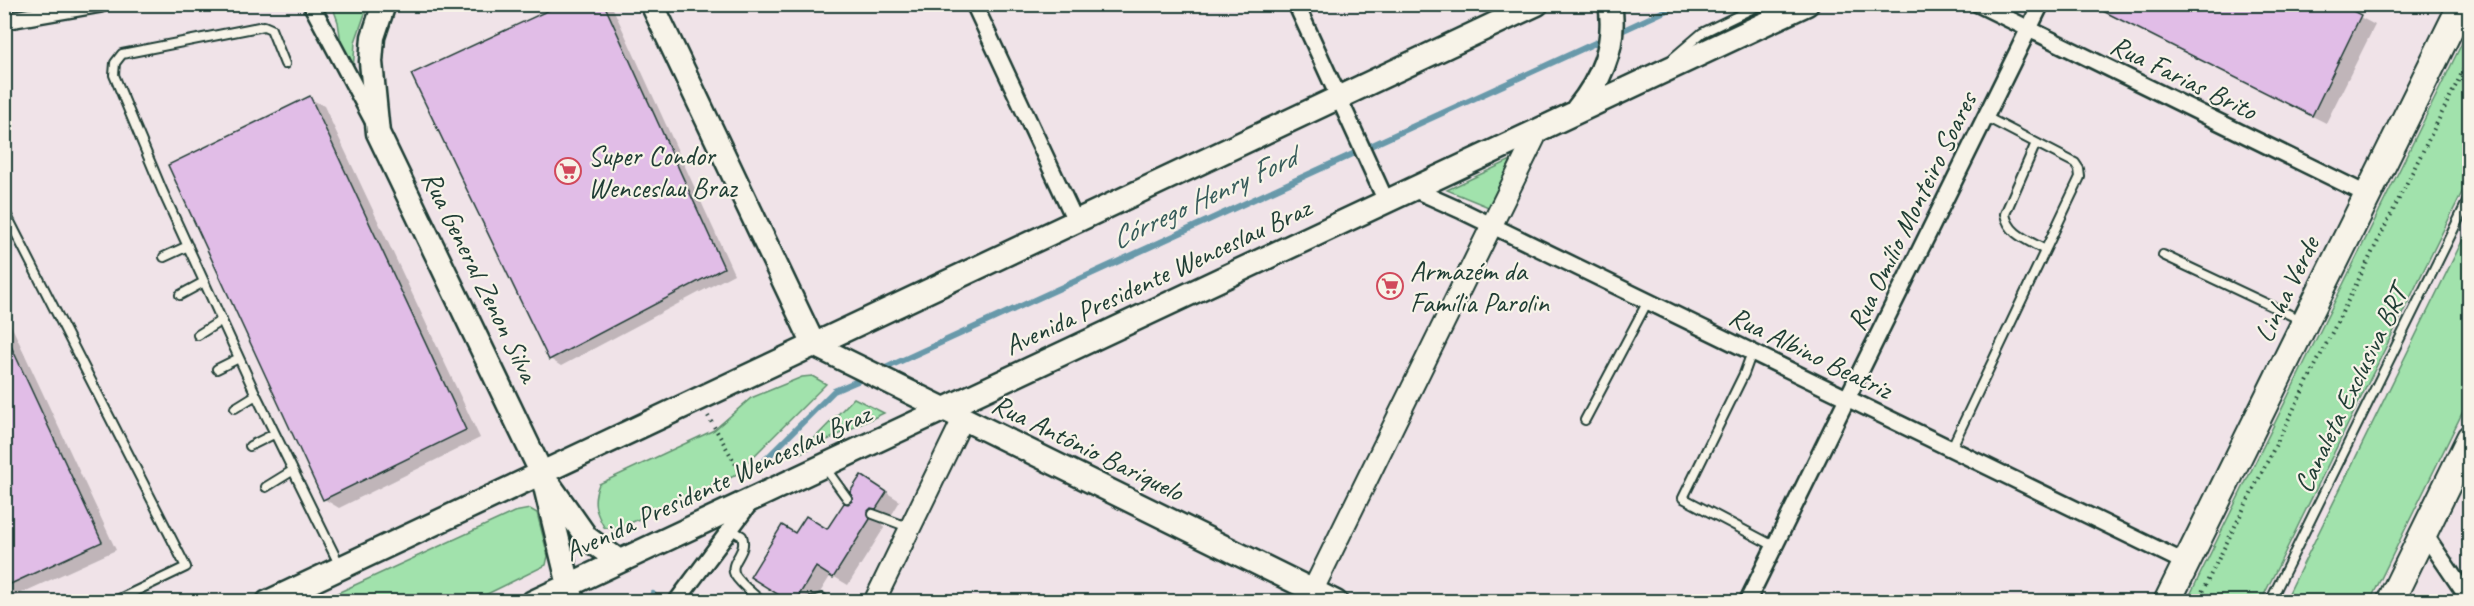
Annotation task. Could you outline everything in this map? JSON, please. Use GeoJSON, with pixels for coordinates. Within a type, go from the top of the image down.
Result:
{"type":"FeatureCollection","features":[{"type":"Feature","properties":{"kind":"highway","name":"Linha Verde"},"geometry":{"type":"LineString","coordinates":[[2167,602],[2462,4]]}},
{"type":"Feature","properties":{"kind":"highway"},"geometry":{"type":"LineString","coordinates":[[2390,602],[2469,438]]}},
{"type":"Feature","properties":{"kind":"main road"},"geometry":{"type":"LineString","coordinates":[[378,133],[371,62],[373,37],[384,4]]}},
{"type":"Feature","properties":{"kind":"main road"},"geometry":{"type":"LineString","coordinates":[[652,4],[814,345]]}},
{"type":"Feature","properties":{"kind":"main road"},"geometry":{"type":"LineString","coordinates":[[270,601],[1076,222],[1343,107],[1537,4]]}},
{"type":"Feature","properties":{"kind":"main road"},"geometry":{"type":"LineString","coordinates":[[1574,114],[1593,91],[1608,58],[1613,22],[1610,4]]}},
{"type":"Feature","properties":{"kind":"main road","name":"Avenida Presidente Wenceslau Braz"},"geometry":{"type":"LineString","coordinates":[[532,602],[571,593],[619,561],[1807,4]]}},
{"type":"Feature","properties":{"kind":"main road","name":"Rua General Zenon Silva"},"geometry":{"type":"LineString","coordinates":[[378,133],[542,474],[571,593]]}},
{"type":"Feature","properties":{"kind":"main road","name":"Rua Antônio Bariquelo"},"geometry":{"type":"LineString","coordinates":[[814,345],[1310,596],[1336,602]]}},
{"type":"Feature","properties":{"kind":"main road"},"geometry":{"type":"LineString","coordinates":[[542,474],[587,538],[619,561]]}},
{"type":"Feature","properties":{"kind":"street"},"geometry":{"type":"LineString","coordinates":[[4,21],[101,4]]}},
{"type":"Feature","properties":{"kind":"street","name":"Rua General Zenon Silva"},"geometry":{"type":"LineString","coordinates":[[311,4],[378,133]]}},
{"type":"Feature","properties":{"kind":"street"},"geometry":{"type":"LineString","coordinates":[[974,4],[1076,222]]}},
{"type":"Feature","properties":{"kind":"street"},"geometry":{"type":"LineString","coordinates":[[1296,4],[1386,201]]}},
{"type":"Feature","properties":{"kind":"street","name":"Rua Farias Brito"},"geometry":{"type":"LineString","coordinates":[[1978,4],[2368,195]]}},
{"type":"Feature","properties":{"kind":"street","name":"Rua Omílio Monteiro Soares"},"geometry":{"type":"LineString","coordinates":[[1747,602],[2041,4]]}},
{"type":"Feature","properties":{"kind":"street"},"geometry":{"type":"LineString","coordinates":[[1310,596],[1538,131]]}},
{"type":"Feature","properties":{"kind":"street","name":"Rua Albino Beatriz"},"geometry":{"type":"LineString","coordinates":[[1413,189],[2186,563]]}},
{"type":"Feature","properties":{"kind":"street"},"geometry":{"type":"LineString","coordinates":[[874,602],[963,419]]}},
{"type":"Feature","properties":{"kind":"street"},"geometry":{"type":"LineString","coordinates":[[676,602],[755,497]]}},
{"type":"Feature","properties":{"kind":"street"},"geometry":{"type":"LineString","coordinates":[[2424,533],[2469,601]]}},
{"type":"Feature","properties":{"kind":"lane"},"geometry":{"type":"LineString","coordinates":[[1651,78],[1701,33],[1762,4]]}},
{"type":"Feature","properties":{"kind":"lane"},"geometry":{"type":"LineString","coordinates":[[285,64],[271,29],[264,26],[122,54],[115,63],[114,75],[256,395],[341,567]]}},
{"type":"Feature","properties":{"kind":"lane"},"geometry":{"type":"LineString","coordinates":[[1952,449],[2080,177],[2075,163],[1986,117]]}},
{"type":"Feature","properties":{"kind":"lane"},"geometry":{"type":"LineString","coordinates":[[2036,143],[2005,214],[2007,224],[2013,232],[2045,250]]}},
{"type":"Feature","properties":{"kind":"lane","name":"Canaleta Exclusiva BRT"},"geometry":{"type":"LineString","coordinates":[[2270,602],[2469,196]]}},
{"type":"Feature","properties":{"kind":"lane"},"geometry":{"type":"LineString","coordinates":[[4,210],[186,567],[113,602]]}},
{"type":"Feature","properties":{"kind":"lane"},"geometry":{"type":"LineString","coordinates":[[164,257],[188,246]]}},
{"type":"Feature","properties":{"kind":"lane"},"geometry":{"type":"LineString","coordinates":[[2163,255],[2305,322]]}},
{"type":"Feature","properties":{"kind":"lane"},"geometry":{"type":"LineString","coordinates":[[180,295],[204,282]]}},
{"type":"Feature","properties":{"kind":"lane"},"geometry":{"type":"LineString","coordinates":[[1585,420],[1648,301]]}},
{"type":"Feature","properties":{"kind":"lane"},"geometry":{"type":"LineString","coordinates":[[198,335],[222,320]]}},
{"type":"Feature","properties":{"kind":"lane"},"geometry":{"type":"LineString","coordinates":[[1752,352],[1744,374],[1683,498],[1774,546]]}},
{"type":"Feature","properties":{"kind":"lane"},"geometry":{"type":"LineString","coordinates":[[217,369],[239,358]]}},
{"type":"Feature","properties":{"kind":"lane"},"geometry":{"type":"LineString","coordinates":[[235,408],[256,395]]}},
{"type":"Feature","properties":{"kind":"lane"},"geometry":{"type":"LineString","coordinates":[[250,446],[274,434]]}},
{"type":"Feature","properties":{"kind":"lane"},"geometry":{"type":"LineString","coordinates":[[823,465],[847,498]]}},
{"type":"Feature","properties":{"kind":"lane"},"geometry":{"type":"LineString","coordinates":[[266,487],[292,471]]}},
{"type":"Feature","properties":{"kind":"lane"},"geometry":{"type":"LineString","coordinates":[[873,514],[910,528]]}},
{"type":"Feature","properties":{"kind":"lane"},"geometry":{"type":"LineString","coordinates":[[730,529],[742,536],[744,542],[743,550],[733,566],[734,573],[762,602]]}},
{"type":"Feature","properties":{"kind":"lane"},"geometry":{"type":"LineString","coordinates":[[809,602],[822,598],[826,602]]}},
{"type":"Feature","properties":{"kind":"path"},"geometry":{"type":"LineString","coordinates":[[2197,602],[2469,57]]}},
{"type":"Feature","properties":{"kind":"path"},"geometry":{"type":"LineString","coordinates":[[699,399],[755,497]]}},
{"type":"Feature","properties":{"kind":"green space"},"geometry":{"type":"Polygon","coordinates":[[[332,5],[368,5],[355,42],[353,73],[342,49],[338,22],[332,5]]]}},
{"type":"Feature","properties":{"kind":"green space"},"geometry":{"type":"Polygon","coordinates":[[[2469,29],[2469,178],[2261,601],[2187,601],[2469,29]]]}},
{"type":"Feature","properties":{"kind":"green space"},"geometry":{"type":"Polygon","coordinates":[[[1511,160],[1491,208],[1447,190],[1511,160]]]}},
{"type":"Feature","properties":{"kind":"green space"},"geometry":{"type":"Polygon","coordinates":[[[2469,227],[2469,399],[2370,601],[2285,601],[2469,227]]]}},
{"type":"Feature","properties":{"kind":"green space"},"geometry":{"type":"Polygon","coordinates":[[[812,376],[826,384],[734,476],[615,530],[604,527],[596,506],[599,484],[714,430],[751,398],[802,377],[812,376]]]}},
{"type":"Feature","properties":{"kind":"green space"},"geometry":{"type":"Polygon","coordinates":[[[854,398],[884,413],[800,453],[854,398]]]}},
{"type":"Feature","properties":{"kind":"green space"},"geometry":{"type":"Polygon","coordinates":[[[530,509],[537,513],[548,556],[546,565],[473,601],[320,601],[514,512],[530,509]]]}},
{"type":"Feature","properties":{"kind":"building","name":"Super Condor Wenceslau Braz"},"geometry":{"type":"Polygon","coordinates":[[[562,4],[604,4],[724,268],[549,360],[411,74],[562,4]]]}},
{"type":"Feature","properties":{"kind":"building"},"geometry":{"type":"Polygon","coordinates":[[[2089,4],[2339,4],[2361,15],[2312,116],[2089,4]]]}},
{"type":"Feature","properties":{"kind":"building"},"geometry":{"type":"Polygon","coordinates":[[[310,96],[466,430],[323,500],[168,165],[310,96]]]}},
{"type":"Feature","properties":{"kind":"building"},"geometry":{"type":"Polygon","coordinates":[[[4,331],[102,542],[4,587],[4,331]]]}},
{"type":"Feature","properties":{"kind":"building"},"geometry":{"type":"Polygon","coordinates":[[[861,475],[887,492],[876,509],[871,508],[868,511],[870,519],[833,578],[816,567],[795,602],[790,602],[750,577],[782,525],[795,533],[806,516],[827,529],[844,503],[848,504],[852,501],[850,492],[861,475]]]}},
{"type":"Feature","properties":{"kind":"waterway","name":"Córrego Henry Ford"},"geometry":{"type":"LineString","coordinates":[[1615,34],[1680,4]]}},
{"type":"Feature","properties":{"kind":"waterway","name":"Córrego Henry Ford"},"geometry":{"type":"LineString","coordinates":[[879,371],[1606,38]]}},
{"type":"Feature","properties":{"kind":"waterway","name":"Córrego Henry Ford"},"geometry":{"type":"LineString","coordinates":[[765,460],[834,391],[867,377]]}},
{"type":"Feature","properties":{"kind":"waterway","name":"Córrego Henry Ford"},"geometry":{"type":"LineString","coordinates":[[646,602],[653,594]]}},
{"type":"Feature","properties":{"kind":"place","name":"Super Condor Wenceslau Braz"},"geometry":{"type":"Point","coordinates":[568,171]}},
{"type":"Feature","properties":{"kind":"place","name":"Armazém da Família Parolin"},"geometry":{"type":"Point","coordinates":[1390,286]}}]}
